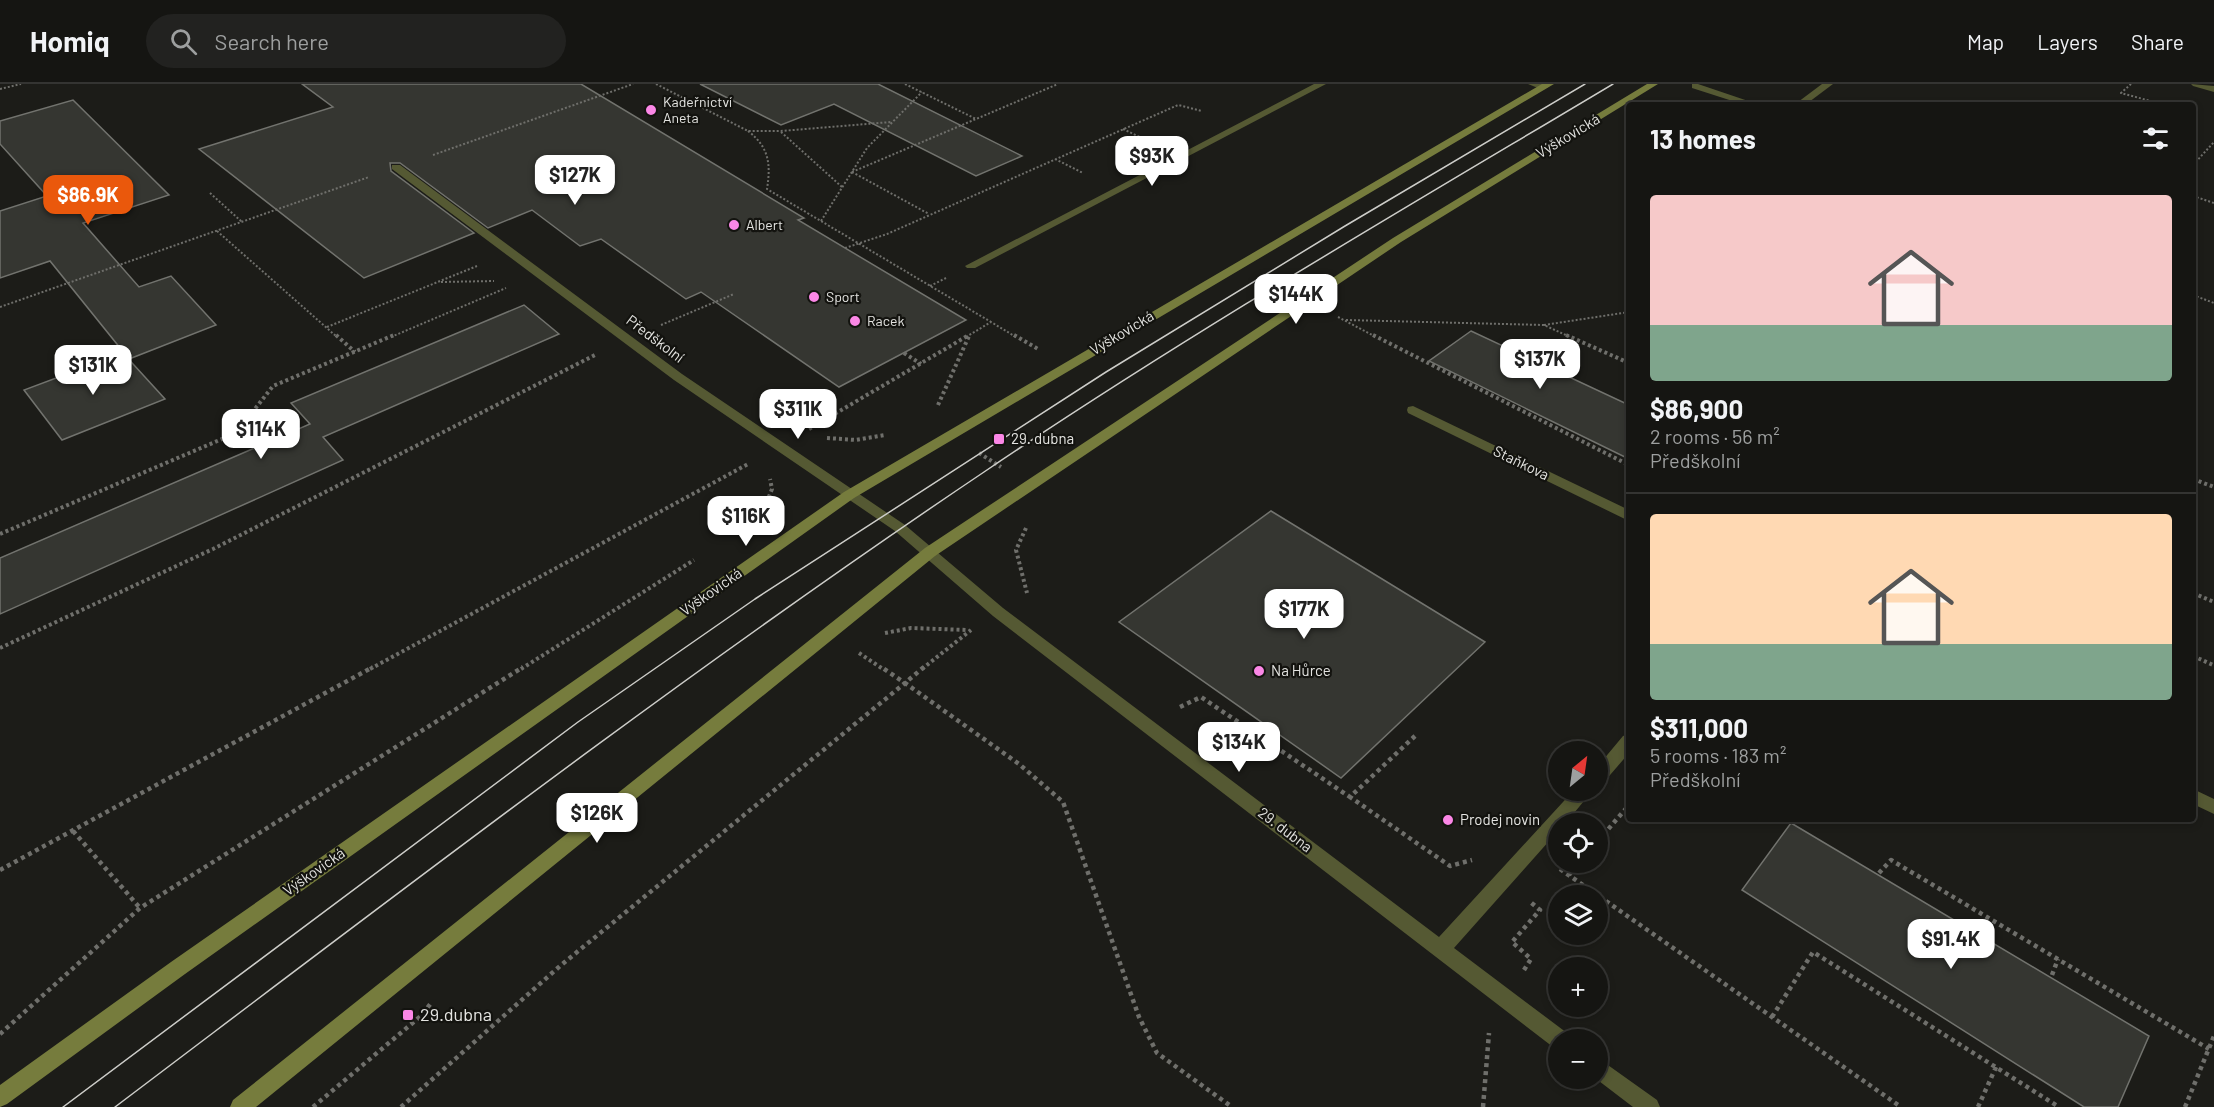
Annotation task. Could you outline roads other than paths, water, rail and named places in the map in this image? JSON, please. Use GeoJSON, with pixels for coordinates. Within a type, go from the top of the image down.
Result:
{"type":"FeatureCollection","features":[{"type":"Feature","properties":{"kind":"street"},"geometry":{"type":"LineString","coordinates":[[971,266],[1321,84]]}},
{"type":"Feature","properties":{"kind":"street","name":"Výškovická"},"geometry":{"type":"LineString","coordinates":[[240,1107],[930,552],[1397,240],[1653,84]]}},
{"type":"Feature","properties":{"kind":"street"},"geometry":{"type":"LineString","coordinates":[[1803,102],[1828,84]]}},
{"type":"Feature","properties":{"kind":"street"},"geometry":{"type":"LineString","coordinates":[[2196,84],[2214,89]]}},
{"type":"Feature","properties":{"kind":"street","name":"Výškovická"},"geometry":{"type":"LineString","coordinates":[[0,1097],[178,968],[849,495],[1542,85]]}},
{"type":"Feature","properties":{"kind":"street"},"geometry":{"type":"LineString","coordinates":[[1695,86],[1746,102]]}},
{"type":"Feature","properties":{"kind":"street","name":"Předškolní"},"geometry":{"type":"LineString","coordinates":[[396,167],[678,377],[900,528]]}},
{"type":"Feature","properties":{"kind":"street","name":"Staňkova"},"geometry":{"type":"LineString","coordinates":[[1413,410],[1626,515]]}},
{"type":"Feature","properties":{"kind":"street","name":"29. dubna"},"geometry":{"type":"LineString","coordinates":[[900,528],[999,612],[1548,1031]]}},
{"type":"Feature","properties":{"kind":"street"},"geometry":{"type":"LineString","coordinates":[[1608,765],[1626,744]]}},
{"type":"Feature","properties":{"kind":"street"},"geometry":{"type":"LineString","coordinates":[[2196,798],[2214,807]]}},
{"type":"Feature","properties":{"kind":"street"},"geometry":{"type":"LineString","coordinates":[[1441,948],[1575,801]]}},
{"type":"Feature","properties":{"kind":"street"},"geometry":{"type":"LineString","coordinates":[[1608,1076],[1650,1107]]}},
{"type":"Feature","properties":{"kind":"tram line"},"geometry":{"type":"LineString","coordinates":[[63,1107],[578,722],[755,599],[1106,372],[1345,226],[1585,84]]}},
{"type":"Feature","properties":{"kind":"tram line"},"geometry":{"type":"LineString","coordinates":[[115,1107],[653,704],[984,472],[1139,371],[1296,274],[1613,84]]}},
{"type":"Feature","properties":{"kind":"place","name":"Kadeřnictví Aneta"},"geometry":{"type":"Point","coordinates":[651,110]}},
{"type":"Feature","properties":{"kind":"place","name":"Albert"},"geometry":{"type":"Point","coordinates":[734,225]}},
{"type":"Feature","properties":{"kind":"place","name":"Sport"},"geometry":{"type":"Point","coordinates":[814,297]}},
{"type":"Feature","properties":{"kind":"place","name":"Racek"},"geometry":{"type":"Point","coordinates":[855,321]}},
{"type":"Feature","properties":{"kind":"place","name":"29. dubna"},"geometry":{"type":"Point","coordinates":[999,439]}},
{"type":"Feature","properties":{"kind":"place","name":"Na Hůrce"},"geometry":{"type":"Point","coordinates":[1259,671]}},
{"type":"Feature","properties":{"kind":"place","name":"Prodej novin"},"geometry":{"type":"Point","coordinates":[1448,820]}},
{"type":"Feature","properties":{"kind":"place","name":"29.dubna"},"geometry":{"type":"Point","coordinates":[408,1015]}}]}
